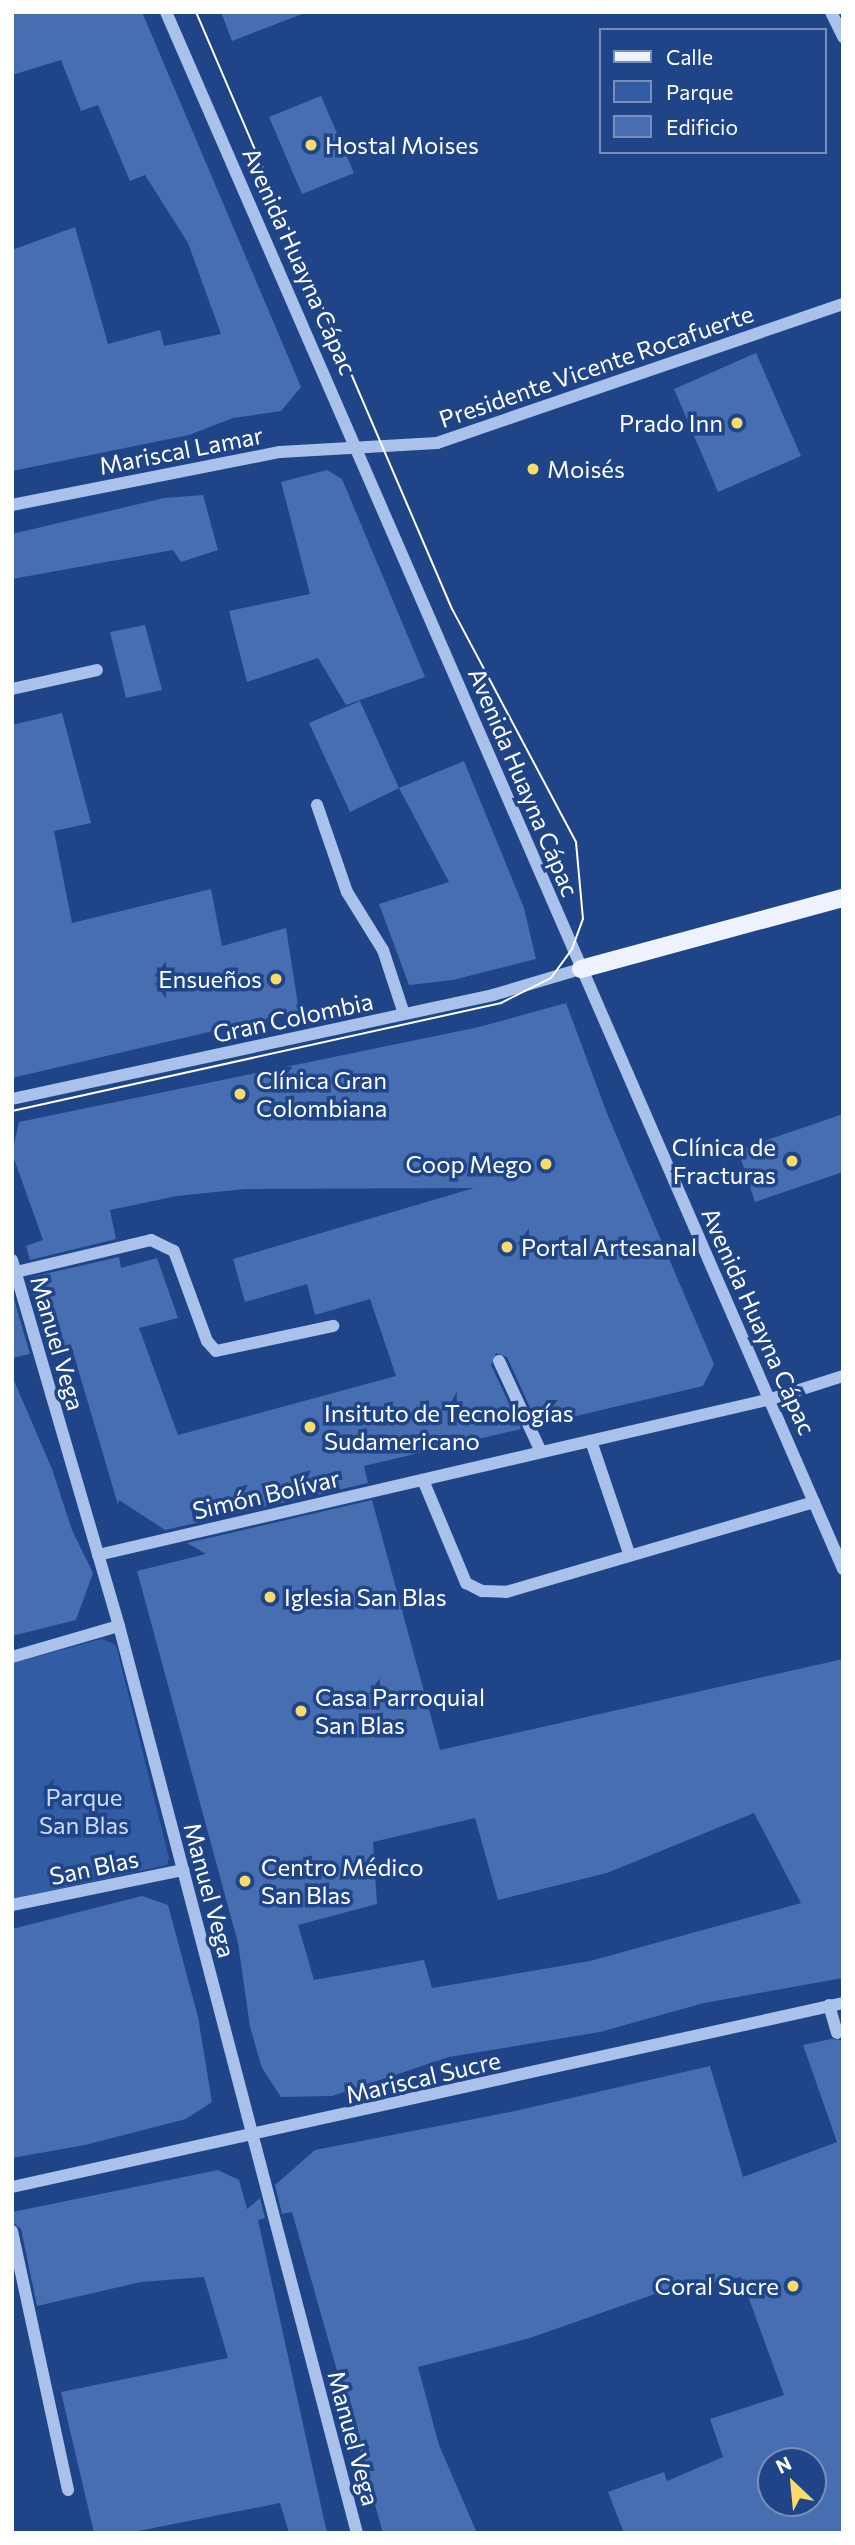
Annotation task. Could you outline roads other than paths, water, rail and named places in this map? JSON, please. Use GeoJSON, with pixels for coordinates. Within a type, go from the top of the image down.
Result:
{"type":"FeatureCollection","features":[{"type":"Feature","properties":{"kind":"main road"},"geometry":{"type":"LineString","coordinates":[[581,969],[843,898]]}},
{"type":"Feature","properties":{"kind":"street","name":"Avenida Huayna Cápac"},"geometry":{"type":"LineString","coordinates":[[166,12],[359,449],[581,969],[843,1569]]}},
{"type":"Feature","properties":{"kind":"street"},"geometry":{"type":"LineString","coordinates":[[831,12],[843,37]]}},
{"type":"Feature","properties":{"kind":"street","name":"Presidente Vicente Rocafuerte"},"geometry":{"type":"LineString","coordinates":[[359,449],[437,443],[843,304]]}},
{"type":"Feature","properties":{"kind":"street","name":"Mariscal Lamar"},"geometry":{"type":"LineString","coordinates":[[12,505],[280,452],[359,449]]}},
{"type":"Feature","properties":{"kind":"street"},"geometry":{"type":"LineString","coordinates":[[12,689],[97,670]]}},
{"type":"Feature","properties":{"kind":"street"},"geometry":{"type":"LineString","coordinates":[[317,805],[347,892],[383,950],[404,1014]]}},
{"type":"Feature","properties":{"kind":"street","name":"Gran Colombia"},"geometry":{"type":"LineString","coordinates":[[12,1099],[493,995],[581,969]]}},
{"type":"Feature","properties":{"kind":"street"},"geometry":{"type":"LineString","coordinates":[[14,1266],[151,1240],[174,1251],[208,1341],[216,1351],[333,1326]]}},
{"type":"Feature","properties":{"kind":"street","name":"Manuel Vega"},"geometry":{"type":"LineString","coordinates":[[14,1266],[119,1626],[357,2533]]}},
{"type":"Feature","properties":{"kind":"street"},"geometry":{"type":"LineString","coordinates":[[499,1361],[541,1452]]}},
{"type":"Feature","properties":{"kind":"street","name":"Simón Bolívar"},"geometry":{"type":"LineString","coordinates":[[98,1555],[771,1399],[843,1377]]}},
{"type":"Feature","properties":{"kind":"street"},"geometry":{"type":"LineString","coordinates":[[592,1441],[630,1556]]}},
{"type":"Feature","properties":{"kind":"street"},"geometry":{"type":"LineString","coordinates":[[423,1480],[466,1583],[482,1591],[506,1592],[814,1502]]}},
{"type":"Feature","properties":{"kind":"street"},"geometry":{"type":"LineString","coordinates":[[12,1657],[119,1626]]}},
{"type":"Feature","properties":{"kind":"street","name":"San Blas"},"geometry":{"type":"LineString","coordinates":[[12,1905],[183,1870]]}},
{"type":"Feature","properties":{"kind":"street","name":"Mariscal Sucre"},"geometry":{"type":"LineString","coordinates":[[12,2187],[253,2137],[843,2003]]}},
{"type":"Feature","properties":{"kind":"street"},"geometry":{"type":"LineString","coordinates":[[829,2006],[837,2033]]}},
{"type":"Feature","properties":{"kind":"street"},"geometry":{"type":"LineString","coordinates":[[12,2231],[68,2490]]}},
{"type":"Feature","properties":{"kind":"tram line"},"geometry":{"type":"LineString","coordinates":[[12,1111],[501,1003],[551,978],[572,949],[583,919],[576,842],[452,609],[196,12]]}},
{"type":"Feature","properties":{"kind":"place","name":"Hostal Moises"},"geometry":{"type":"Point","coordinates":[311,145]}},
{"type":"Feature","properties":{"kind":"place","name":"Prado Inn"},"geometry":{"type":"Point","coordinates":[737,423]}},
{"type":"Feature","properties":{"kind":"place","name":"Moisés"},"geometry":{"type":"Point","coordinates":[533,469]}},
{"type":"Feature","properties":{"kind":"place","name":"Ensueños"},"geometry":{"type":"Point","coordinates":[276,979]}},
{"type":"Feature","properties":{"kind":"place","name":"Clínica Gran Colombiana"},"geometry":{"type":"Point","coordinates":[240,1094]}},
{"type":"Feature","properties":{"kind":"place","name":"Clínica de Fracturas"},"geometry":{"type":"Point","coordinates":[792,1161]}},
{"type":"Feature","properties":{"kind":"place","name":"Coop Mego"},"geometry":{"type":"Point","coordinates":[546,1164]}},
{"type":"Feature","properties":{"kind":"place","name":"Portal Artesanal"},"geometry":{"type":"Point","coordinates":[507,1247]}},
{"type":"Feature","properties":{"kind":"place","name":"Insituto de Tecnologías Sudamericano"},"geometry":{"type":"Point","coordinates":[310,1427]}},
{"type":"Feature","properties":{"kind":"place","name":"Iglesia San Blas"},"geometry":{"type":"Point","coordinates":[270,1597]}},
{"type":"Feature","properties":{"kind":"place","name":"Casa Parroquial San Blas"},"geometry":{"type":"Point","coordinates":[301,1711]}},
{"type":"Feature","properties":{"kind":"place","name":"Centro Médico San Blas"},"geometry":{"type":"Point","coordinates":[245,1881]}},
{"type":"Feature","properties":{"kind":"place","name":"Coral Sucre"},"geometry":{"type":"Point","coordinates":[793,2286]}},
{"type":"Feature","properties":{"kind":"park label","name":"Parque San Blas"},"geometry":{"type":"Point","coordinates":[84,1811]}}]}
